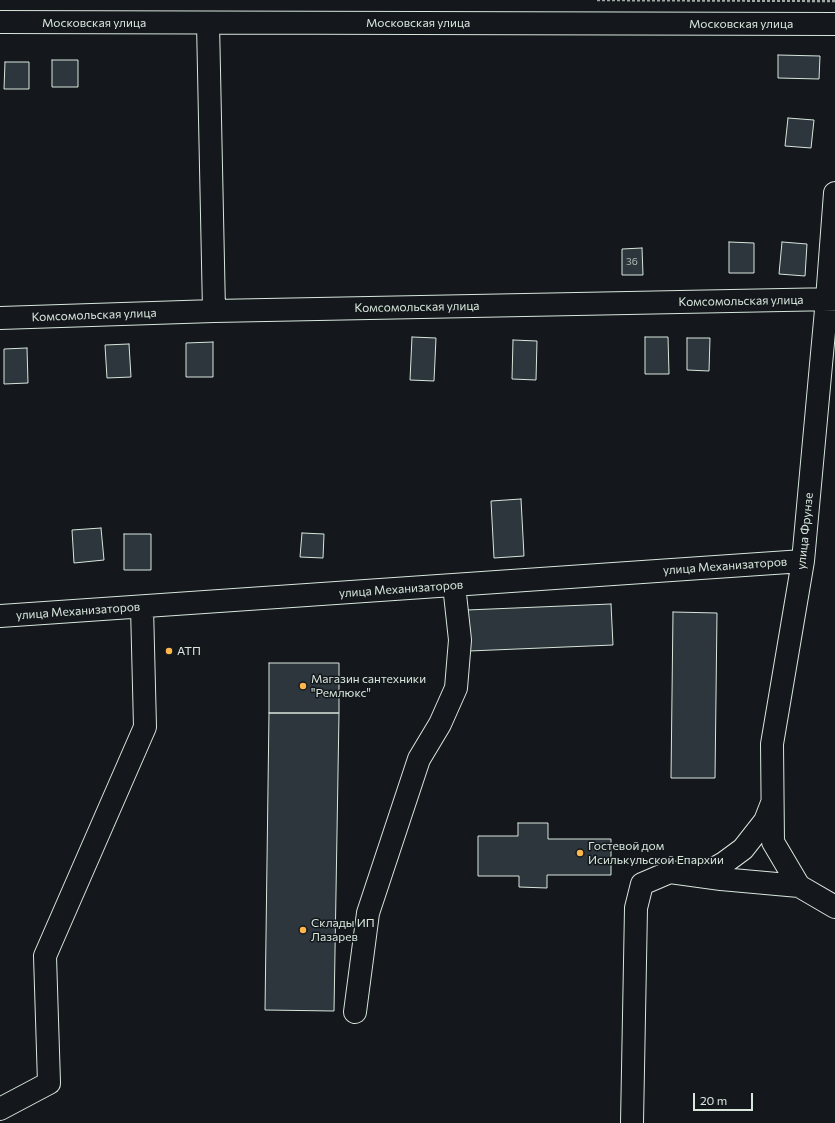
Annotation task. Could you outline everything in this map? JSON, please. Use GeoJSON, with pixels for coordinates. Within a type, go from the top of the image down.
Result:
{"type":"FeatureCollection","features":[{"type":"Feature","properties":{"kind":"street","name":"Московская улица"},"geometry":{"type":"LineString","coordinates":[[0,22],[835,24]]}},
{"type":"Feature","properties":{"kind":"street"},"geometry":{"type":"LineString","coordinates":[[208,23],[214,311]]}},
{"type":"Feature","properties":{"kind":"street","name":"улица Фрунзе"},"geometry":{"type":"LineString","coordinates":[[799,886],[773,842],[772,744],[802,561],[831,299],[835,193]]}},
{"type":"Feature","properties":{"kind":"street","name":"Комсомольская улица"},"geometry":{"type":"LineString","coordinates":[[0,318],[214,311],[831,299]]}},
{"type":"Feature","properties":{"kind":"street","name":"улица Механизаторов"},"geometry":{"type":"LineString","coordinates":[[0,616],[802,561]]}},
{"type":"Feature","properties":{"kind":"street"},"geometry":{"type":"LineString","coordinates":[[355,1012],[368,913],[419,759],[440,724],[456,688],[460,640],[454,585]]}},
{"type":"Feature","properties":{"kind":"street"},"geometry":{"type":"LineString","coordinates":[[0,1109],[49,1083],[46,956],[145,727],[142,607]]}},
{"type":"Feature","properties":{"kind":"street"},"geometry":{"type":"LineString","coordinates":[[701,876],[724,863],[743,849],[765,821],[773,801]]}},
{"type":"Feature","properties":{"kind":"street"},"geometry":{"type":"LineString","coordinates":[[632,1123],[636,908],[642,884],[670,872],[799,886],[835,907]]}},
{"type":"Feature","properties":{"kind":"path"},"geometry":{"type":"LineString","coordinates":[[597,0],[835,1]]}},
{"type":"Feature","properties":{"kind":"building"},"geometry":{"type":"Polygon","coordinates":[[[778,55],[820,56],[819,79],[778,78],[778,55]]]}},
{"type":"Feature","properties":{"kind":"building"},"geometry":{"type":"Polygon","coordinates":[[[52,60],[78,60],[78,87],[52,87],[52,60]]]}},
{"type":"Feature","properties":{"kind":"building"},"geometry":{"type":"Polygon","coordinates":[[[5,62],[29,62],[29,89],[4,89],[5,62]]]}},
{"type":"Feature","properties":{"kind":"building"},"geometry":{"type":"Polygon","coordinates":[[[788,118],[814,120],[811,148],[785,146],[788,118]]]}},
{"type":"Feature","properties":{"kind":"building"},"geometry":{"type":"Polygon","coordinates":[[[729,242],[754,243],[754,273],[729,273],[729,242]]]}},
{"type":"Feature","properties":{"kind":"building"},"geometry":{"type":"Polygon","coordinates":[[[782,242],[807,244],[805,276],[779,274],[782,242]]]}},
{"type":"Feature","properties":{"kind":"building"},"geometry":{"type":"Polygon","coordinates":[[[642,248],[643,275],[622,275],[622,249],[642,248]]]}},
{"type":"Feature","properties":{"kind":"building"},"geometry":{"type":"Polygon","coordinates":[[[412,337],[436,338],[434,381],[410,380],[412,337]]]}},
{"type":"Feature","properties":{"kind":"building"},"geometry":{"type":"Polygon","coordinates":[[[645,337],[668,337],[669,374],[645,374],[645,337]]]}},
{"type":"Feature","properties":{"kind":"building"},"geometry":{"type":"Polygon","coordinates":[[[687,338],[710,338],[709,371],[687,370],[687,338]]]}},
{"type":"Feature","properties":{"kind":"building"},"geometry":{"type":"Polygon","coordinates":[[[513,340],[537,341],[536,380],[512,379],[513,340]]]}},
{"type":"Feature","properties":{"kind":"building"},"geometry":{"type":"Polygon","coordinates":[[[213,342],[213,377],[186,377],[186,343],[213,342]]]}},
{"type":"Feature","properties":{"kind":"building"},"geometry":{"type":"Polygon","coordinates":[[[129,344],[131,377],[107,378],[105,345],[129,344]]]}},
{"type":"Feature","properties":{"kind":"building"},"geometry":{"type":"Polygon","coordinates":[[[27,348],[28,383],[4,384],[4,349],[27,348]]]}},
{"type":"Feature","properties":{"kind":"building"},"geometry":{"type":"Polygon","coordinates":[[[521,499],[524,556],[494,558],[491,501],[521,499]]]}},
{"type":"Feature","properties":{"kind":"building"},"geometry":{"type":"Polygon","coordinates":[[[101,528],[104,560],[74,563],[72,530],[101,528]]]}},
{"type":"Feature","properties":{"kind":"building"},"geometry":{"type":"Polygon","coordinates":[[[302,533],[324,534],[323,558],[300,557],[302,533]]]}},
{"type":"Feature","properties":{"kind":"building"},"geometry":{"type":"Polygon","coordinates":[[[124,534],[151,534],[151,570],[124,570],[124,534]]]}},
{"type":"Feature","properties":{"kind":"building"},"geometry":{"type":"Polygon","coordinates":[[[611,604],[613,645],[469,651],[467,610],[611,604]]]}},
{"type":"Feature","properties":{"kind":"building"},"geometry":{"type":"Polygon","coordinates":[[[673,612],[717,613],[715,778],[671,778],[673,612]]]}},
{"type":"Feature","properties":{"kind":"building"},"geometry":{"type":"Polygon","coordinates":[[[269,663],[339,663],[339,713],[269,713],[269,663]]]}},
{"type":"Feature","properties":{"kind":"building"},"geometry":{"type":"Polygon","coordinates":[[[269,713],[339,713],[334,1011],[265,1010],[269,713]]]}},
{"type":"Feature","properties":{"kind":"building"},"geometry":{"type":"Polygon","coordinates":[[[518,823],[548,823],[548,839],[611,839],[611,875],[547,875],[547,888],[519,887],[519,876],[478,876],[478,836],[518,836],[518,823]]]}},
{"type":"Feature","properties":{"kind":"place","name":"АТП"},"geometry":{"type":"Point","coordinates":[169,651]}},
{"type":"Feature","properties":{"kind":"place","name":"Магазин сантехники \"Ремлюкс\""},"geometry":{"type":"Point","coordinates":[303,686]}},
{"type":"Feature","properties":{"kind":"place","name":"Гостевой дом Исилькульской Епархии"},"geometry":{"type":"Point","coordinates":[580,853]}},
{"type":"Feature","properties":{"kind":"place","name":"Склады ИП Лазарев"},"geometry":{"type":"Point","coordinates":[303,930]}}]}
